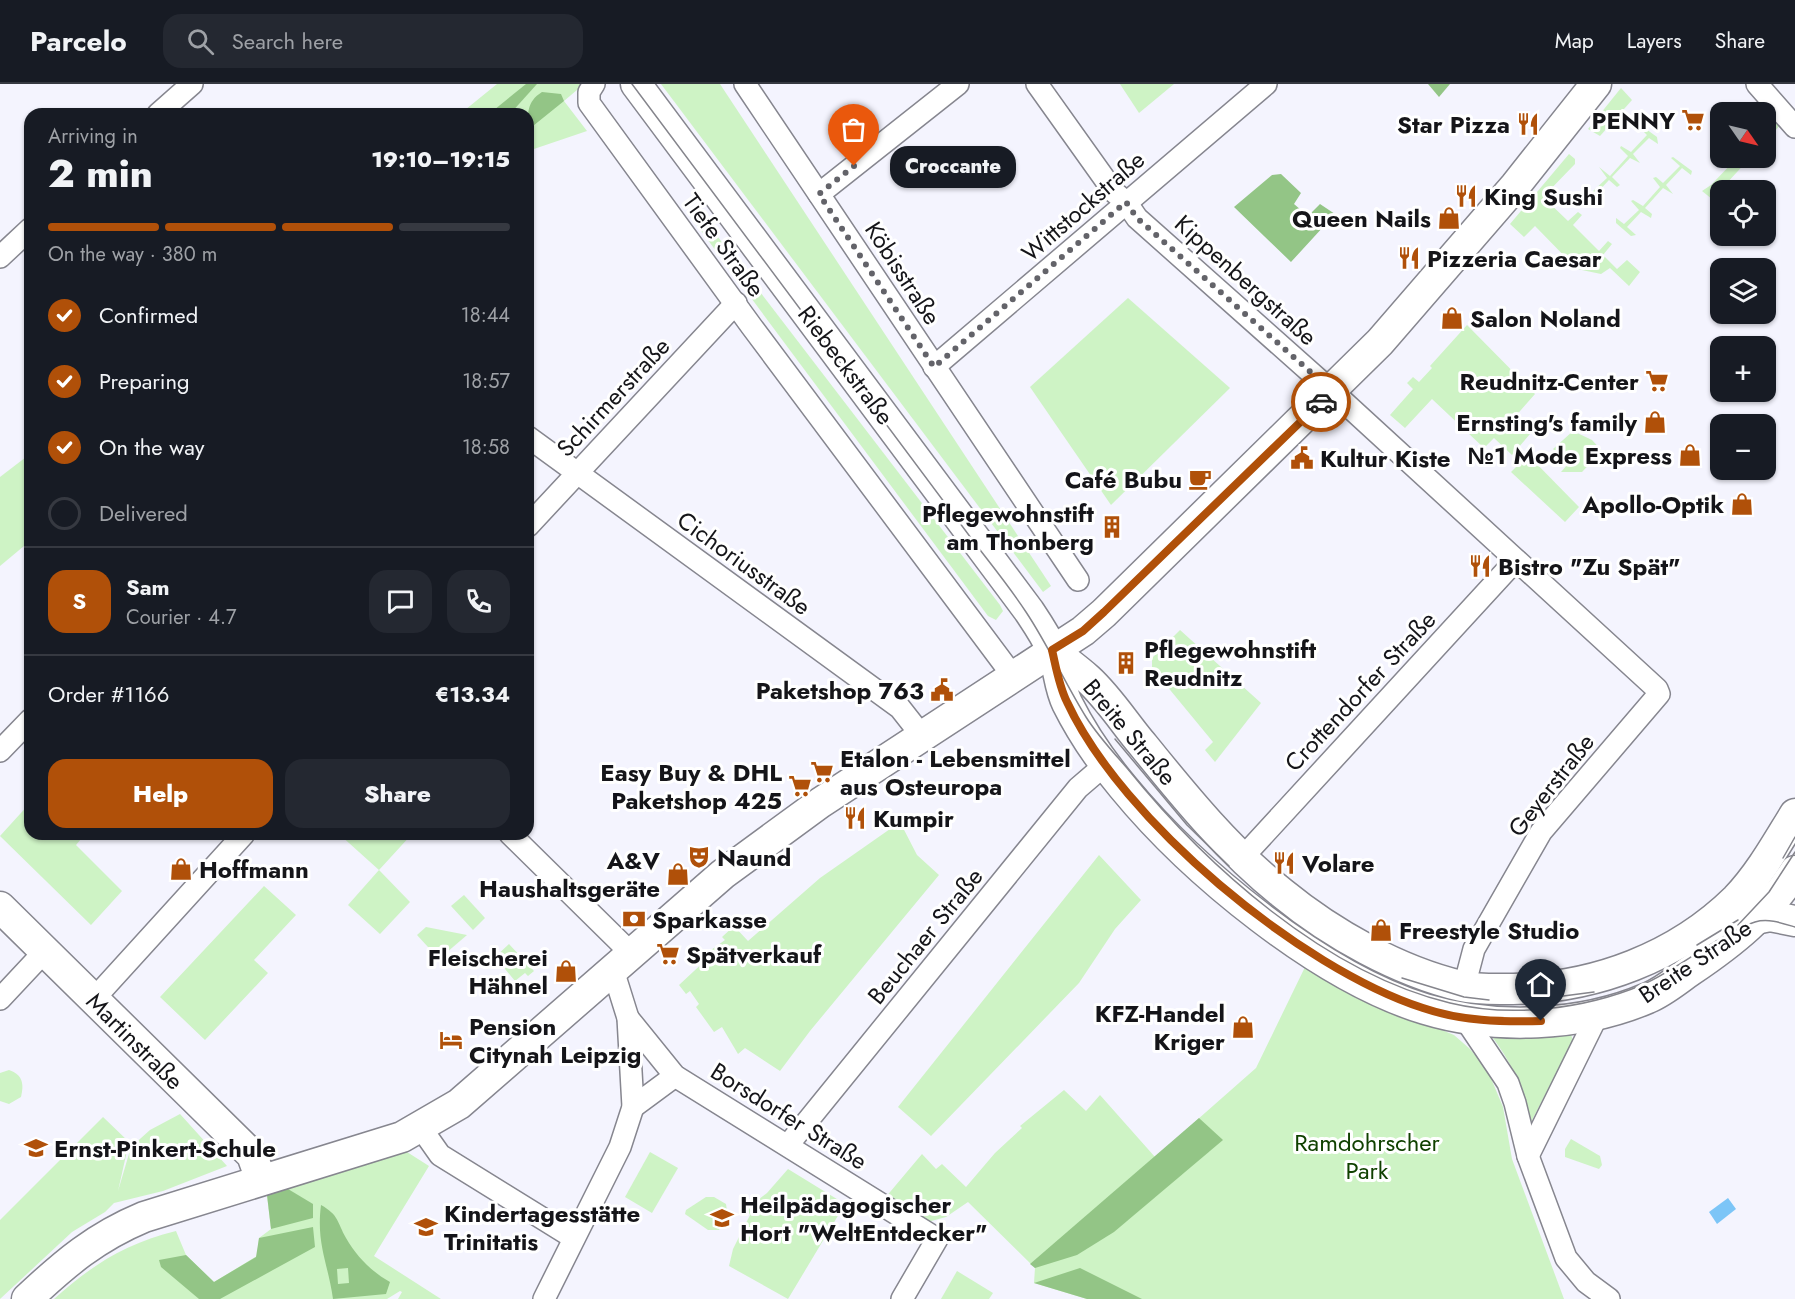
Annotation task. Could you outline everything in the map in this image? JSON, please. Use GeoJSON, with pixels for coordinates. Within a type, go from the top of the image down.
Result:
{"type":"FeatureCollection","features":[{"type":"Feature","properties":{"kind":"main road","name":"Riebeckstraße"},"geometry":{"type":"LineString","coordinates":[[636,84],[1013,588],[1052,650]]}},
{"type":"Feature","properties":{"kind":"main road"},"geometry":{"type":"LineString","coordinates":[[27,1299],[62,1267],[111,1231],[144,1217],[402,1137],[459,1104],[723,874],[820,803],[1083,631],[1380,342],[1495,211],[1596,84]]}},
{"type":"Feature","properties":{"kind":"main road","name":"Breite Straße"},"geometry":{"type":"LineString","coordinates":[[1052,650],[1066,701],[1128,793],[1171,839],[1219,884],[1263,919],[1356,978],[1423,1008],[1464,1019],[1555,1020],[1598,1014],[1650,997],[1731,944],[1760,918],[1770,916],[1790,897]]}},
{"type":"Feature","properties":{"kind":"main road","name":"Breite Straße"},"geometry":{"type":"LineString","coordinates":[[1052,650],[1090,681],[1178,788],[1243,857],[1282,893],[1364,946],[1407,967],[1464,987],[1551,987],[1607,976],[1665,950],[1714,917],[1735,899],[1754,878],[1788,826]]}},
{"type":"Feature","properties":{"kind":"main road"},"geometry":{"type":"LineString","coordinates":[[1735,899],[1764,893],[1790,897],[1788,826]]}},
{"type":"Feature","properties":{"kind":"main road","name":"Martinstraße"},"geometry":{"type":"LineString","coordinates":[[0,908],[252,1155],[261,1180]]}},
{"type":"Feature","properties":{"kind":"street"},"geometry":{"type":"LineString","coordinates":[[165,108],[192,84]]}},
{"type":"Feature","properties":{"kind":"street","name":"Köbisstraße"},"geometry":{"type":"LineString","coordinates":[[745,84],[1078,580]]}},
{"type":"Feature","properties":{"kind":"street"},"geometry":{"type":"LineString","coordinates":[[819,194],[958,84]]}},
{"type":"Feature","properties":{"kind":"street","name":"Kippenbergstraße"},"geometry":{"type":"LineString","coordinates":[[1037,84],[1114,192],[1126,202],[1137,218],[1332,391],[1657,689]]}},
{"type":"Feature","properties":{"kind":"street","name":"Wittstockstraße"},"geometry":{"type":"LineString","coordinates":[[934,367],[1266,84]]}},
{"type":"Feature","properties":{"kind":"street"},"geometry":{"type":"LineString","coordinates":[[1757,84],[1795,127]]}},
{"type":"Feature","properties":{"kind":"street","name":"Tiefe Straße"},"geometry":{"type":"LineString","coordinates":[[591,94],[736,303],[1013,676]]}},
{"type":"Feature","properties":{"kind":"street"},"geometry":{"type":"LineString","coordinates":[[1,252],[24,234]]}},
{"type":"Feature","properties":{"kind":"street","name":"Schirmerstraße"},"geometry":{"type":"LineString","coordinates":[[534,519],[736,303]]}},
{"type":"Feature","properties":{"kind":"street","name":"Cichoriusstraße"},"geometry":{"type":"LineString","coordinates":[[534,441],[900,708],[922,736]]}},
{"type":"Feature","properties":{"kind":"street","name":"Crottendorfer Straße"},"geometry":{"type":"LineString","coordinates":[[1243,857],[1516,560]]}},
{"type":"Feature","properties":{"kind":"street","name":"Geyerstraße"},"geometry":{"type":"LineString","coordinates":[[1464,987],[1474,949],[1541,832],[1659,694],[1657,689]]}},
{"type":"Feature","properties":{"kind":"street"},"geometry":{"type":"LineString","coordinates":[[0,751],[24,726]]}},
{"type":"Feature","properties":{"kind":"street","name":"Beuchaer Straße"},"geometry":{"type":"LineString","coordinates":[[788,1146],[1078,788],[1107,764]]}},
{"type":"Feature","properties":{"kind":"street"},"geometry":{"type":"LineString","coordinates":[[93,1000],[239,840]]}},
{"type":"Feature","properties":{"kind":"street"},"geometry":{"type":"LineString","coordinates":[[515,840],[622,962],[628,1018],[633,1107],[620,1147],[544,1299]]}},
{"type":"Feature","properties":{"kind":"street"},"geometry":{"type":"LineString","coordinates":[[0,999],[45,951]]}},
{"type":"Feature","properties":{"kind":"street"},"geometry":{"type":"LineString","coordinates":[[1528,1156],[1598,1014]]}},
{"type":"Feature","properties":{"kind":"street","name":"Borsdorfer Straße"},"geometry":{"type":"LineString","coordinates":[[628,1018],[675,1076],[937,1239],[902,1299]]}},
{"type":"Feature","properties":{"kind":"street"},"geometry":{"type":"LineString","coordinates":[[1464,1019],[1508,1083],[1528,1156],[1566,1258],[1586,1282],[1609,1299]]}},
{"type":"Feature","properties":{"kind":"street"},"geometry":{"type":"LineString","coordinates":[[633,1107],[675,1076]]}},
{"type":"Feature","properties":{"kind":"street"},"geometry":{"type":"LineString","coordinates":[[421,1128],[440,1155],[574,1238]]}},
{"type":"Feature","properties":{"kind":"green space"},"geometry":{"type":"Polygon","coordinates":[[[497,84],[584,84],[564,101],[587,131],[534,149],[534,108],[467,108],[497,84]]]}},
{"type":"Feature","properties":{"kind":"green space"},"geometry":{"type":"Polygon","coordinates":[[[526,84],[537,84],[515,108],[496,108],[526,84]]]}},
{"type":"Feature","properties":{"kind":"green space"},"geometry":{"type":"Polygon","coordinates":[[[661,84],[720,84],[1051,586],[1043,592],[661,84]]]}},
{"type":"Feature","properties":{"kind":"green space"},"geometry":{"type":"Polygon","coordinates":[[[1120,84],[1174,84],[1139,113],[1120,84]]]}},
{"type":"Feature","properties":{"kind":"green space"},"geometry":{"type":"Polygon","coordinates":[[[1428,84],[1450,84],[1439,97],[1428,84]]]}},
{"type":"Feature","properties":{"kind":"green space"},"geometry":{"type":"Polygon","coordinates":[[[1621,88],[1632,100],[1600,136],[1588,129],[1621,88]]]}},
{"type":"Feature","properties":{"kind":"green space"},"geometry":{"type":"Polygon","coordinates":[[[542,92],[561,94],[564,101],[534,125],[534,108],[530,108],[542,92]]]}},
{"type":"Feature","properties":{"kind":"green space"},"geometry":{"type":"Polygon","coordinates":[[[1776,116],[1782,123],[1776,130],[1776,116]]]}},
{"type":"Feature","properties":{"kind":"green space"},"geometry":{"type":"Polygon","coordinates":[[[1639,124],[1657,137],[1658,144],[1649,138],[1633,154],[1640,163],[1630,158],[1612,177],[1620,185],[1617,187],[1609,180],[1594,196],[1604,203],[1601,206],[1582,188],[1583,186],[1591,193],[1607,178],[1599,167],[1610,176],[1628,156],[1620,148],[1621,146],[1631,152],[1647,135],[1638,126],[1639,124]]]}},
{"type":"Feature","properties":{"kind":"green space"},"geometry":{"type":"Polygon","coordinates":[[[1569,154],[1575,159],[1575,164],[1543,197],[1568,221],[1578,212],[1582,215],[1573,225],[1599,251],[1608,241],[1612,244],[1603,255],[1617,269],[1627,260],[1640,272],[1629,286],[1610,268],[1601,274],[1577,269],[1535,226],[1524,237],[1510,224],[1569,154]]]}},
{"type":"Feature","properties":{"kind":"green space"},"geometry":{"type":"Polygon","coordinates":[[[1673,157],[1692,171],[1691,175],[1682,168],[1666,185],[1673,194],[1663,188],[1645,208],[1652,214],[1651,218],[1641,212],[1627,227],[1636,235],[1631,236],[1616,223],[1616,218],[1624,224],[1639,210],[1631,201],[1633,200],[1643,206],[1660,187],[1653,178],[1656,177],[1663,183],[1680,166],[1671,158],[1673,157]]]}},
{"type":"Feature","properties":{"kind":"green space"},"geometry":{"type":"Polygon","coordinates":[[[1727,168],[1741,168],[1730,180],[1716,180],[1727,168]]]}},
{"type":"Feature","properties":{"kind":"green space"},"geometry":{"type":"Polygon","coordinates":[[[1281,174],[1301,193],[1294,204],[1308,216],[1320,204],[1335,214],[1291,262],[1234,207],[1272,175],[1281,174]]]}},
{"type":"Feature","properties":{"kind":"green space"},"geometry":{"type":"Polygon","coordinates":[[[1710,186],[1710,197],[1702,191],[1710,186]]]}},
{"type":"Feature","properties":{"kind":"green space"},"geometry":{"type":"Polygon","coordinates":[[[698,211],[1000,605],[1003,611],[996,620],[988,616],[690,216],[698,211]]]}},
{"type":"Feature","properties":{"kind":"green space"},"geometry":{"type":"Polygon","coordinates":[[[1128,298],[1230,388],[1111,505],[1030,387],[1128,298]]]}},
{"type":"Feature","properties":{"kind":"green space"},"geometry":{"type":"Polygon","coordinates":[[[1467,325],[1535,394],[1513,419],[1530,434],[1512,455],[1494,438],[1484,448],[1432,399],[1405,428],[1390,415],[1413,389],[1407,383],[1413,377],[1419,382],[1432,368],[1430,366],[1467,325]]]}},
{"type":"Feature","properties":{"kind":"green space"},"geometry":{"type":"Polygon","coordinates":[[[1573,431],[1592,440],[1602,451],[1582,472],[1561,472],[1568,464],[1553,449],[1573,431]]]}},
{"type":"Feature","properties":{"kind":"green space"},"geometry":{"type":"Polygon","coordinates":[[[1528,455],[1579,507],[1565,522],[1511,472],[1528,455]]]}},
{"type":"Feature","properties":{"kind":"green space"},"geometry":{"type":"Polygon","coordinates":[[[24,459],[24,546],[0,566],[0,477],[24,459]]]}},
{"type":"Feature","properties":{"kind":"green space"},"geometry":{"type":"Polygon","coordinates":[[[1180,630],[1261,703],[1215,762],[1205,750],[1213,742],[1152,668],[1152,658],[1180,630]]]}},
{"type":"Feature","properties":{"kind":"green space"},"geometry":{"type":"Polygon","coordinates":[[[24,810],[24,840],[80,840],[76,845],[122,891],[91,925],[0,836],[24,810]]]}},
{"type":"Feature","properties":{"kind":"green space"},"geometry":{"type":"Polygon","coordinates":[[[900,822],[917,855],[939,875],[810,1031],[780,1071],[745,1048],[738,1054],[722,1027],[714,1032],[696,1007],[699,1004],[690,991],[686,994],[679,985],[708,958],[704,955],[725,940],[722,937],[734,926],[748,941],[820,878],[900,822]]]}},
{"type":"Feature","properties":{"kind":"green space"},"geometry":{"type":"Polygon","coordinates":[[[346,840],[406,840],[379,870],[346,840]]]}},
{"type":"Feature","properties":{"kind":"green space"},"geometry":{"type":"Polygon","coordinates":[[[1099,855],[1141,900],[1115,929],[1079,983],[931,1136],[898,1107],[1099,855]]]}},
{"type":"Feature","properties":{"kind":"green space"},"geometry":{"type":"Polygon","coordinates":[[[379,870],[410,902],[380,934],[348,905],[379,870]]]}},
{"type":"Feature","properties":{"kind":"green space"},"geometry":{"type":"Polygon","coordinates":[[[264,886],[296,915],[254,960],[268,973],[205,1040],[160,997],[264,886]]]}},
{"type":"Feature","properties":{"kind":"green space"},"geometry":{"type":"Polygon","coordinates":[[[464,895],[485,918],[473,930],[451,906],[464,895]]]}},
{"type":"Feature","properties":{"kind":"green space"},"geometry":{"type":"Polygon","coordinates":[[[426,927],[467,935],[439,959],[417,935],[426,927]]]}},
{"type":"Feature","properties":{"kind":"green space"},"geometry":{"type":"Polygon","coordinates":[[[509,944],[534,971],[528,976],[525,973],[515,981],[495,957],[509,944]]]}},
{"type":"Feature","properties":{"kind":"green space","name":"Ramdohrscher Park"},"geometry":{"type":"Polygon","coordinates":[[[1306,965],[1360,996],[1454,1035],[1470,1049],[1488,1071],[1503,1107],[1512,1159],[1564,1299],[1087,1299],[1034,1283],[1035,1268],[968,1202],[946,1217],[924,1223],[885,1198],[922,1154],[936,1169],[942,1164],[966,1187],[995,1153],[1022,1128],[1020,1126],[1064,1090],[1086,1111],[1100,1095],[1155,1157],[1256,1068],[1306,965]]]}},
{"type":"Feature","properties":{"kind":"green space"},"geometry":{"type":"Polygon","coordinates":[[[1571,1034],[1573,1041],[1530,1124],[1517,1079],[1493,1038],[1571,1034]]]}},
{"type":"Feature","properties":{"kind":"green space"},"geometry":{"type":"Polygon","coordinates":[[[9,1070],[20,1077],[22,1088],[21,1097],[9,1104],[0,1101],[0,1073],[9,1070]]]}},
{"type":"Feature","properties":{"kind":"green space"},"geometry":{"type":"Polygon","coordinates":[[[180,1114],[227,1166],[163,1191],[114,1203],[105,1212],[72,1232],[0,1299],[0,1220],[103,1117],[129,1142],[118,1191],[131,1147],[150,1130],[180,1114]]]}},
{"type":"Feature","properties":{"kind":"green space"},"geometry":{"type":"Polygon","coordinates":[[[1199,1118],[1223,1140],[1114,1232],[1077,1255],[1035,1268],[1030,1264],[1199,1118]]]}},
{"type":"Feature","properties":{"kind":"green space"},"geometry":{"type":"Polygon","coordinates":[[[1571,1139],[1600,1156],[1602,1165],[1599,1169],[1565,1157],[1565,1149],[1571,1139]]]}},
{"type":"Feature","properties":{"kind":"green space"},"geometry":{"type":"Polygon","coordinates":[[[407,1152],[429,1166],[374,1256],[441,1299],[398,1299],[402,1292],[400,1291],[387,1299],[54,1299],[82,1275],[110,1257],[141,1242],[176,1231],[186,1255],[214,1282],[257,1256],[259,1238],[271,1229],[267,1195],[407,1152]]]}},
{"type":"Feature","properties":{"kind":"green space"},"geometry":{"type":"Polygon","coordinates":[[[650,1152],[678,1168],[652,1213],[625,1197],[650,1152]]]}},
{"type":"Feature","properties":{"kind":"green space"},"geometry":{"type":"Polygon","coordinates":[[[788,1169],[845,1204],[788,1299],[729,1266],[733,1249],[750,1215],[747,1208],[767,1193],[788,1169]]]}},
{"type":"Feature","properties":{"kind":"green space"},"geometry":{"type":"Polygon","coordinates":[[[288,1189],[313,1204],[313,1218],[271,1229],[267,1195],[288,1189]]]}},
{"type":"Feature","properties":{"kind":"green space"},"geometry":{"type":"Polygon","coordinates":[[[706,1197],[714,1197],[726,1204],[728,1217],[719,1230],[708,1230],[685,1214],[686,1210],[706,1197]]]}},
{"type":"Feature","properties":{"kind":"green space"},"geometry":{"type":"Polygon","coordinates":[[[321,1205],[337,1219],[350,1245],[360,1258],[377,1274],[390,1282],[386,1294],[333,1299],[321,1242],[321,1205]],[[348,1268],[337,1269],[338,1284],[349,1283],[348,1268]]]}},
{"type":"Feature","properties":{"kind":"green space"},"geometry":{"type":"Polygon","coordinates":[[[313,1227],[315,1247],[220,1299],[199,1299],[161,1267],[159,1260],[186,1255],[214,1282],[256,1257],[259,1238],[313,1227]]]}},
{"type":"Feature","properties":{"kind":"green space"},"geometry":{"type":"Polygon","coordinates":[[[1080,1268],[1142,1299],[1087,1299],[1034,1283],[1080,1268]]]}},
{"type":"Feature","properties":{"kind":"green space"},"geometry":{"type":"Polygon","coordinates":[[[957,1271],[993,1293],[989,1299],[941,1299],[957,1271]]]}},
{"type":"Feature","properties":{"kind":"water"},"geometry":{"type":"Polygon","coordinates":[[[1728,1198],[1736,1209],[1717,1224],[1709,1212],[1728,1198]]]}},
{"type":"Feature","properties":{"kind":"tram line"},"geometry":{"type":"LineString","coordinates":[[632,84],[1014,595],[1034,625],[1086,717],[1106,744],[1193,842],[1271,911],[1314,941],[1358,967],[1403,988],[1450,1003],[1498,1010],[1547,1009],[1596,1000],[1656,978],[1741,927],[1760,921],[1795,927]]}},
{"type":"Feature","properties":{"kind":"tram line"},"geometry":{"type":"LineString","coordinates":[[1115,739],[1187,825],[1229,866]]}},
{"type":"Feature","properties":{"kind":"tram line"},"geometry":{"type":"LineString","coordinates":[[1783,858],[1795,837]]}},
{"type":"Feature","properties":{"kind":"tram line"},"geometry":{"type":"LineString","coordinates":[[1738,925],[1769,892],[1795,852]]}},
{"type":"Feature","properties":{"kind":"tram line"},"geometry":{"type":"LineString","coordinates":[[1697,945],[1738,920]]}},
{"type":"Feature","properties":{"kind":"tram line"},"geometry":{"type":"LineString","coordinates":[[1402,978],[1464,997],[1489,1000]]}},
{"type":"Feature","properties":{"kind":"tram line"},"geometry":{"type":"LineString","coordinates":[[1525,1001],[1594,992]]}},
{"type":"Feature","properties":{"kind":"way so far"},"geometry":{"type":"LineString","coordinates":[[854,166],[819,194],[934,367],[1126,202],[1137,218],[1332,391],[1321,402]]}},
{"type":"Feature","properties":{"kind":"place","name":"PENNY"},"geometry":{"type":"Point","coordinates":[1693,120]}},
{"type":"Feature","properties":{"kind":"place","name":"Star Pizza"},"geometry":{"type":"Point","coordinates":[1528,124]}},
{"type":"Feature","properties":{"kind":"place","name":"Croccante"},"geometry":{"type":"Point","coordinates":[854,166]}},
{"type":"Feature","properties":{"kind":"place","name":"King Sushi"},"geometry":{"type":"Point","coordinates":[1466,196]}},
{"type":"Feature","properties":{"kind":"place","name":"Queen Nails"},"geometry":{"type":"Point","coordinates":[1449,218]}},
{"type":"Feature","properties":{"kind":"place","name":"Pizzeria Caesar"},"geometry":{"type":"Point","coordinates":[1409,258]}},
{"type":"Feature","properties":{"kind":"place","name":"Salon Noland"},"geometry":{"type":"Point","coordinates":[1452,318]}},
{"type":"Feature","properties":{"kind":"place","name":"Reudnitz-Center"},"geometry":{"type":"Point","coordinates":[1657,381]}},
{"type":"Feature","properties":{"kind":"place","name":"Ernsting's family"},"geometry":{"type":"Point","coordinates":[1655,422]}},
{"type":"Feature","properties":{"kind":"place","name":"№1 Mode Express"},"geometry":{"type":"Point","coordinates":[1690,455]}},
{"type":"Feature","properties":{"kind":"place","name":"Kultur Kiste"},"geometry":{"type":"Point","coordinates":[1302,458]}},
{"type":"Feature","properties":{"kind":"place","name":"Café Bubu"},"geometry":{"type":"Point","coordinates":[1200,479]}},
{"type":"Feature","properties":{"kind":"place","name":"Apollo-Optik"},"geometry":{"type":"Point","coordinates":[1742,504]}},
{"type":"Feature","properties":{"kind":"place","name":"Pflegewohnstift am Thonberg"},"geometry":{"type":"Point","coordinates":[1112,527]}},
{"type":"Feature","properties":{"kind":"place","name":"Bistro \"Zu Spät\""},"geometry":{"type":"Point","coordinates":[1480,566]}},
{"type":"Feature","properties":{"kind":"place","name":"Pflegewohnstift Reudnitz"},"geometry":{"type":"Point","coordinates":[1126,663]}},
{"type":"Feature","properties":{"kind":"place","name":"Paketshop 763"},"geometry":{"type":"Point","coordinates":[942,690]}},
{"type":"Feature","properties":{"kind":"place","name":"Etalon - Lebensmittel aus Osteuropa"},"geometry":{"type":"Point","coordinates":[822,772]}},
{"type":"Feature","properties":{"kind":"place","name":"Easy Buy & DHL Paketshop 425"},"geometry":{"type":"Point","coordinates":[800,786]}},
{"type":"Feature","properties":{"kind":"place","name":"Kumpir"},"geometry":{"type":"Point","coordinates":[855,818]}},
{"type":"Feature","properties":{"kind":"place","name":"Naund"},"geometry":{"type":"Point","coordinates":[699,857]}},
{"type":"Feature","properties":{"kind":"place","name":"Volare"},"geometry":{"type":"Point","coordinates":[1284,863]}},
{"type":"Feature","properties":{"kind":"place","name":"Hoffmann"},"geometry":{"type":"Point","coordinates":[181,869]}},
{"type":"Feature","properties":{"kind":"place","name":"A&V Haushaltsgeräte"},"geometry":{"type":"Point","coordinates":[678,874]}},
{"type":"Feature","properties":{"kind":"place","name":"Sparkasse"},"geometry":{"type":"Point","coordinates":[634,919]}},
{"type":"Feature","properties":{"kind":"place","name":"Freestyle Studio"},"geometry":{"type":"Point","coordinates":[1381,930]}},
{"type":"Feature","properties":{"kind":"place","name":"Spätverkauf"},"geometry":{"type":"Point","coordinates":[668,954]}},
{"type":"Feature","properties":{"kind":"place","name":"Fleischerei Hähnel"},"geometry":{"type":"Point","coordinates":[566,971]}},
{"type":"Feature","properties":{"kind":"place","name":"KFZ-Handel Kriger"},"geometry":{"type":"Point","coordinates":[1243,1027]}},
{"type":"Feature","properties":{"kind":"place","name":"Pension Citynah Leipzig"},"geometry":{"type":"Point","coordinates":[451,1040]}},
{"type":"Feature","properties":{"kind":"place","name":"Ernst-Pinkert-Schule"},"geometry":{"type":"Point","coordinates":[36,1148]}},
{"type":"Feature","properties":{"kind":"place","name":"Heilpädagogischer Hort \"WeltEntdecker\""},"geometry":{"type":"Point","coordinates":[722,1218]}},
{"type":"Feature","properties":{"kind":"place","name":"Kindertagesstätte Trinitatis"},"geometry":{"type":"Point","coordinates":[426,1227]}},
{"type":"Feature","properties":{"kind":"route"},"geometry":{"type":"LineString","coordinates":[[1321,402],[1104,612],[1083,631],[1052,650],[1066,701],[1079,725],[1122,785],[1148,816],[1219,884],[1263,919],[1311,952],[1349,974],[1423,1008],[1464,1019],[1541,1021]]}}]}
